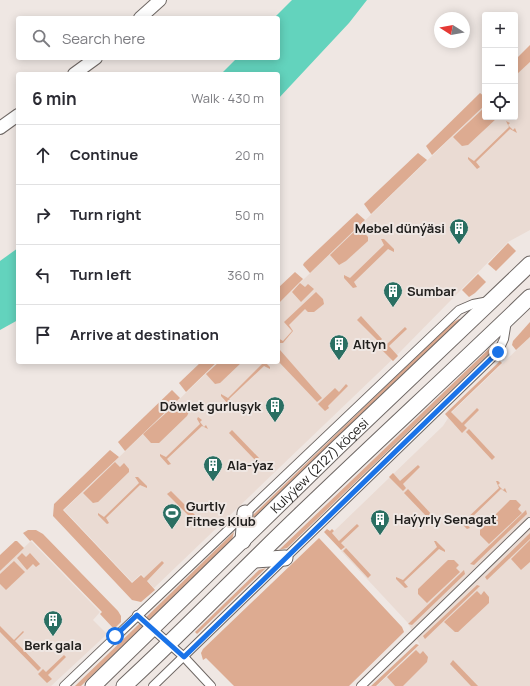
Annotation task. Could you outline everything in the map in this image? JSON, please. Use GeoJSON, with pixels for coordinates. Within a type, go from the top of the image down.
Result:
{"type":"FeatureCollection","features":[{"type":"Feature","properties":{"kind":"highway","name":"Kulyýew (2127) köçesi"},"geometry":{"type":"LineString","coordinates":[[93,686],[338,447],[530,264]]}},
{"type":"Feature","properties":{"kind":"highway","name":"Kulyýew (2127) köçesi"},"geometry":{"type":"LineString","coordinates":[[124,686],[170,644],[219,593],[255,560],[300,514],[530,297]]}},
{"type":"Feature","properties":{"kind":"highway"},"geometry":{"type":"LineString","coordinates":[[243,541],[244,513]]}},
{"type":"Feature","properties":{"kind":"highway"},"geometry":{"type":"LineString","coordinates":[[255,560],[285,558]]}},
{"type":"Feature","properties":{"kind":"street"},"geometry":{"type":"LineString","coordinates":[[142,16],[160,0]]}},
{"type":"Feature","properties":{"kind":"street"},"geometry":{"type":"LineString","coordinates":[[77,72],[93,60]]}},
{"type":"Feature","properties":{"kind":"street"},"geometry":{"type":"LineString","coordinates":[[0,128],[16,116]]}},
{"type":"Feature","properties":{"kind":"street"},"geometry":{"type":"LineString","coordinates":[[64,686],[244,513],[459,310],[473,304],[493,300]]}},
{"type":"Feature","properties":{"kind":"street"},"geometry":{"type":"LineString","coordinates":[[153,686],[498,352],[504,339],[508,318]]}},
{"type":"Feature","properties":{"kind":"street"},"geometry":{"type":"LineString","coordinates":[[361,686],[530,522]]}},
{"type":"Feature","properties":{"kind":"street"},"geometry":{"type":"LineString","coordinates":[[137,615],[184,657],[211,686]]}},
{"type":"Feature","properties":{"kind":"shaded area"},"geometry":{"type":"Polygon","coordinates":[[[292,0],[367,0],[349,23],[280,97],[280,72],[223,72],[235,60],[280,60],[280,16],[276,16],[292,0]]]}},
{"type":"Feature","properties":{"kind":"shaded area"},"geometry":{"type":"Polygon","coordinates":[[[530,45],[530,62],[518,73],[518,57],[530,45]]]}},
{"type":"Feature","properties":{"kind":"shaded area"},"geometry":{"type":"Polygon","coordinates":[[[530,62],[530,230],[508,242],[398,354],[154,588],[141,574],[132,582],[64,510],[216,364],[280,364],[280,302],[482,108],[482,120],[518,120],[518,73],[530,62]]]}},
{"type":"Feature","properties":{"kind":"shaded area"},"geometry":{"type":"Polygon","coordinates":[[[480,93],[482,95],[482,108],[432,155],[426,146],[480,93]]]}},
{"type":"Feature","properties":{"kind":"shaded area"},"geometry":{"type":"Polygon","coordinates":[[[482,110],[482,120],[495,120],[468,145],[462,146],[453,137],[482,110]]]}},
{"type":"Feature","properties":{"kind":"shaded area"},"geometry":{"type":"Polygon","coordinates":[[[508,125],[513,130],[515,128],[517,133],[510,129],[476,162],[480,167],[477,169],[468,157],[474,161],[509,127],[508,125]]]}},
{"type":"Feature","properties":{"kind":"shaded area"},"geometry":{"type":"Polygon","coordinates":[[[418,153],[427,160],[371,214],[364,204],[418,153]]]}},
{"type":"Feature","properties":{"kind":"shaded area"},"geometry":{"type":"Polygon","coordinates":[[[357,213],[365,220],[310,273],[303,265],[304,263],[357,213]]]}},
{"type":"Feature","properties":{"kind":"shaded area"},"geometry":{"type":"Polygon","coordinates":[[[359,227],[368,237],[368,241],[346,261],[339,265],[330,255],[359,227]]]}},
{"type":"Feature","properties":{"kind":"shaded area"},"geometry":{"type":"Polygon","coordinates":[[[381,239],[384,239],[394,249],[394,252],[388,249],[354,282],[357,287],[353,288],[344,278],[344,275],[350,278],[384,245],[381,239]]]}},
{"type":"Feature","properties":{"kind":"shaded area"},"geometry":{"type":"Polygon","coordinates":[[[508,243],[516,251],[496,271],[488,264],[508,243]]]}},
{"type":"Feature","properties":{"kind":"shaded area"},"geometry":{"type":"Polygon","coordinates":[[[16,249],[16,321],[0,330],[0,261],[16,249]]]}},
{"type":"Feature","properties":{"kind":"shaded area"},"geometry":{"type":"Polygon","coordinates":[[[295,272],[303,279],[280,302],[280,286],[295,272]]]}},
{"type":"Feature","properties":{"kind":"shaded area"},"geometry":{"type":"Polygon","coordinates":[[[478,274],[486,282],[469,297],[462,290],[478,274]]]}},
{"type":"Feature","properties":{"kind":"shaded area"},"geometry":{"type":"Polygon","coordinates":[[[300,283],[305,287],[308,284],[314,289],[301,302],[292,292],[300,283]]]}},
{"type":"Feature","properties":{"kind":"shaded area"},"geometry":{"type":"Polygon","coordinates":[[[316,292],[323,299],[324,304],[314,312],[308,312],[305,309],[289,325],[293,331],[283,343],[280,343],[280,339],[283,341],[292,331],[284,322],[316,292]]]}},
{"type":"Feature","properties":{"kind":"shaded area"},"geometry":{"type":"Polygon","coordinates":[[[361,316],[382,339],[379,342],[357,320],[361,316]]]}},
{"type":"Feature","properties":{"kind":"shaded area"},"geometry":{"type":"Polygon","coordinates":[[[461,319],[251,523],[253,515],[450,324],[461,319]]]}},
{"type":"Feature","properties":{"kind":"shaded area"},"geometry":{"type":"Polygon","coordinates":[[[530,322],[530,337],[516,350],[512,345],[513,341],[530,322]]]}},
{"type":"Feature","properties":{"kind":"shaded area"},"geometry":{"type":"Polygon","coordinates":[[[405,327],[407,329],[389,346],[398,356],[393,361],[378,346],[384,341],[387,344],[405,327]]]}},
{"type":"Feature","properties":{"kind":"shaded area"},"geometry":{"type":"Polygon","coordinates":[[[530,337],[530,686],[377,686],[420,645],[408,623],[341,551],[345,547],[332,533],[443,426],[452,412],[530,337]]]}},
{"type":"Feature","properties":{"kind":"shaded area"},"geometry":{"type":"Polygon","coordinates":[[[494,344],[492,351],[287,548],[279,550],[494,344]]]}},
{"type":"Feature","properties":{"kind":"shaded area"},"geometry":{"type":"Polygon","coordinates":[[[280,350],[322,398],[317,402],[280,363],[280,350]]]}},
{"type":"Feature","properties":{"kind":"shaded area"},"geometry":{"type":"Polygon","coordinates":[[[500,361],[502,363],[451,412],[462,423],[477,408],[479,410],[464,425],[467,428],[462,433],[445,414],[500,361]]]}},
{"type":"Feature","properties":{"kind":"shaded area"},"geometry":{"type":"Polygon","coordinates":[[[199,364],[215,364],[186,392],[179,383],[199,364]]]}},
{"type":"Feature","properties":{"kind":"shaded area"},"geometry":{"type":"Polygon","coordinates":[[[217,364],[240,364],[220,383],[215,384],[206,374],[217,364]]]}},
{"type":"Feature","properties":{"kind":"shaded area"},"geometry":{"type":"Polygon","coordinates":[[[262,364],[267,364],[270,367],[270,369],[264,366],[229,399],[233,404],[230,406],[221,394],[228,398],[262,364]]]}},
{"type":"Feature","properties":{"kind":"shaded area"},"geometry":{"type":"Polygon","coordinates":[[[346,384],[348,386],[325,411],[318,404],[335,388],[339,392],[346,384]]]}},
{"type":"Feature","properties":{"kind":"shaded area"},"geometry":{"type":"Polygon","coordinates":[[[172,390],[180,398],[125,451],[118,442],[172,390]]]}},
{"type":"Feature","properties":{"kind":"shaded area"},"geometry":{"type":"Polygon","coordinates":[[[178,402],[182,406],[185,403],[189,409],[187,416],[159,443],[151,443],[143,434],[178,402]]]}},
{"type":"Feature","properties":{"kind":"shaded area"},"geometry":{"type":"Polygon","coordinates":[[[198,417],[202,420],[200,422],[204,427],[202,426],[167,459],[171,464],[168,465],[160,454],[166,457],[200,424],[197,419],[198,417]]]}},
{"type":"Feature","properties":{"kind":"shaded area"},"geometry":{"type":"Polygon","coordinates":[[[469,429],[495,457],[492,460],[466,432],[469,429]]]}},
{"type":"Feature","properties":{"kind":"shaded area"},"geometry":{"type":"Polygon","coordinates":[[[232,430],[259,458],[256,461],[229,433],[232,430]]]}},
{"type":"Feature","properties":{"kind":"shaded area"},"geometry":{"type":"Polygon","coordinates":[[[110,450],[119,457],[63,510],[132,583],[141,575],[144,578],[162,561],[164,563],[147,581],[155,590],[141,602],[132,600],[53,516],[54,504],[110,450]]]}},
{"type":"Feature","properties":{"kind":"shaded area"},"geometry":{"type":"Polygon","coordinates":[[[115,462],[120,467],[124,463],[129,469],[129,472],[98,502],[93,503],[83,493],[115,462]]]}},
{"type":"Feature","properties":{"kind":"shaded area"},"geometry":{"type":"Polygon","coordinates":[[[418,465],[420,467],[403,484],[406,488],[403,491],[389,477],[393,473],[400,481],[418,465]]]}},
{"type":"Feature","properties":{"kind":"shaded area"},"geometry":{"type":"Polygon","coordinates":[[[135,477],[138,477],[147,486],[147,488],[140,485],[106,518],[109,523],[107,524],[98,515],[98,513],[104,517],[139,483],[135,477]]]}},
{"type":"Feature","properties":{"kind":"shaded area"},"geometry":{"type":"Polygon","coordinates":[[[496,481],[500,483],[498,485],[503,490],[505,488],[507,493],[501,489],[466,523],[470,528],[467,529],[458,520],[458,517],[464,521],[499,488],[496,481]]]}},
{"type":"Feature","properties":{"kind":"shaded area"},"geometry":{"type":"Polygon","coordinates":[[[408,489],[433,516],[429,519],[404,493],[408,489]]]}},
{"type":"Feature","properties":{"kind":"shaded area"},"geometry":{"type":"Polygon","coordinates":[[[171,491],[197,517],[194,521],[167,494],[171,491]]]}},
{"type":"Feature","properties":{"kind":"shaded area"},"geometry":{"type":"Polygon","coordinates":[[[510,500],[516,500],[521,505],[518,509],[522,513],[489,544],[480,535],[480,530],[510,500]]]}},
{"type":"Feature","properties":{"kind":"shaded area"},"geometry":{"type":"Polygon","coordinates":[[[526,510],[527,514],[474,565],[470,564],[526,510]]]}},
{"type":"Feature","properties":{"kind":"shaded area"},"geometry":{"type":"Polygon","coordinates":[[[357,524],[359,526],[341,543],[345,547],[341,550],[324,532],[327,529],[330,531],[332,529],[334,531],[332,533],[339,541],[357,524]]]}},
{"type":"Feature","properties":{"kind":"shaded area"},"geometry":{"type":"Polygon","coordinates":[[[28,530],[36,530],[43,534],[118,611],[121,616],[121,622],[114,629],[100,614],[102,612],[32,540],[30,541],[23,533],[28,530]]]}},
{"type":"Feature","properties":{"kind":"shaded area"},"geometry":{"type":"Polygon","coordinates":[[[234,532],[232,540],[81,686],[75,686],[234,532]]]}},
{"type":"Feature","properties":{"kind":"shaded area"},"geometry":{"type":"Polygon","coordinates":[[[530,533],[530,539],[487,580],[485,577],[530,533]]]}},
{"type":"Feature","properties":{"kind":"shaded area"},"geometry":{"type":"Polygon","coordinates":[[[319,538],[402,627],[404,632],[349,686],[234,686],[206,658],[203,660],[201,653],[203,649],[319,538]]]}},
{"type":"Feature","properties":{"kind":"shaded area"},"geometry":{"type":"Polygon","coordinates":[[[530,540],[530,562],[521,570],[511,559],[530,540]]]}},
{"type":"Feature","properties":{"kind":"shaded area"},"geometry":{"type":"Polygon","coordinates":[[[15,541],[17,541],[24,548],[0,571],[0,555],[15,541]]]}},
{"type":"Feature","properties":{"kind":"shaded area"},"geometry":{"type":"Polygon","coordinates":[[[31,541],[100,612],[93,620],[107,634],[51,686],[0,686],[0,571],[31,541]]]}},
{"type":"Feature","properties":{"kind":"shaded area"},"geometry":{"type":"Polygon","coordinates":[[[434,541],[436,541],[445,550],[445,552],[439,549],[404,582],[408,587],[405,588],[396,579],[396,577],[403,580],[437,547],[434,541]]]}},
{"type":"Feature","properties":{"kind":"shaded area"},"geometry":{"type":"Polygon","coordinates":[[[346,548],[371,575],[368,578],[343,551],[346,548]]]}},
{"type":"Feature","properties":{"kind":"shaded area"},"geometry":{"type":"Polygon","coordinates":[[[22,553],[26,557],[30,553],[40,564],[36,567],[33,564],[27,570],[17,558],[22,553]]]}},
{"type":"Feature","properties":{"kind":"shaded area"},"geometry":{"type":"Polygon","coordinates":[[[448,560],[454,560],[459,565],[456,568],[460,572],[427,603],[418,594],[418,589],[448,560]]]}},
{"type":"Feature","properties":{"kind":"shaded area"},"geometry":{"type":"Polygon","coordinates":[[[14,561],[25,572],[6,590],[0,584],[0,574],[14,561]]]}},
{"type":"Feature","properties":{"kind":"shaded area"},"geometry":{"type":"Polygon","coordinates":[[[266,568],[197,634],[195,632],[259,570],[266,568]]]}},
{"type":"Feature","properties":{"kind":"shaded area"},"geometry":{"type":"Polygon","coordinates":[[[464,570],[465,574],[412,625],[408,624],[464,570]]]}},
{"type":"Feature","properties":{"kind":"shaded area"},"geometry":{"type":"Polygon","coordinates":[[[477,585],[480,586],[425,639],[423,636],[477,585]]]}},
{"type":"Feature","properties":{"kind":"shaded area"},"geometry":{"type":"Polygon","coordinates":[[[477,591],[481,595],[484,591],[489,597],[489,603],[458,632],[455,632],[444,622],[477,591]]]}},
{"type":"Feature","properties":{"kind":"shaded area"},"geometry":{"type":"Polygon","coordinates":[[[0,626],[14,640],[23,631],[24,632],[15,641],[41,668],[38,671],[0,632],[0,626]]]}},
{"type":"Feature","properties":{"kind":"shaded area"},"geometry":{"type":"Polygon","coordinates":[[[416,644],[419,645],[376,686],[371,686],[416,644]]]}},
{"type":"Feature","properties":{"kind":"shaded area"},"geometry":{"type":"Polygon","coordinates":[[[416,650],[420,654],[423,651],[428,657],[427,662],[403,686],[395,686],[387,677],[416,650]]]}},
{"type":"Feature","properties":{"kind":"shaded area"},"geometry":{"type":"Polygon","coordinates":[[[64,655],[66,657],[48,675],[52,679],[47,683],[38,674],[43,669],[46,672],[64,655]]]}},
{"type":"Feature","properties":{"kind":"shaded area"},"geometry":{"type":"Polygon","coordinates":[[[453,660],[478,686],[471,686],[450,664],[453,660]]]}},
{"type":"Feature","properties":{"kind":"place","name":"Mebel dünýäsi"},"geometry":{"type":"Point","coordinates":[459,245]}},
{"type":"Feature","properties":{"kind":"place","name":"Sumbar"},"geometry":{"type":"Point","coordinates":[393,308]}},
{"type":"Feature","properties":{"kind":"place","name":"Altyn"},"geometry":{"type":"Point","coordinates":[339,361]}},
{"type":"Feature","properties":{"kind":"place","name":"Döwlet gurluşyk"},"geometry":{"type":"Point","coordinates":[275,423]}},
{"type":"Feature","properties":{"kind":"place","name":"Ala-ýaz"},"geometry":{"type":"Point","coordinates":[213,482]}},
{"type":"Feature","properties":{"kind":"place","name":"Gurtly Fitnes Klub"},"geometry":{"type":"Point","coordinates":[172,530]}},
{"type":"Feature","properties":{"kind":"place","name":"Haýyrly Senagat"},"geometry":{"type":"Point","coordinates":[380,536]}},
{"type":"Feature","properties":{"kind":"place","name":"Berk gala"},"geometry":{"type":"Point","coordinates":[53,637]}},
{"type":"Feature","properties":{"kind":"route"},"geometry":{"type":"LineString","coordinates":[[115,636],[137,615],[184,657],[498,352]]}}]}
